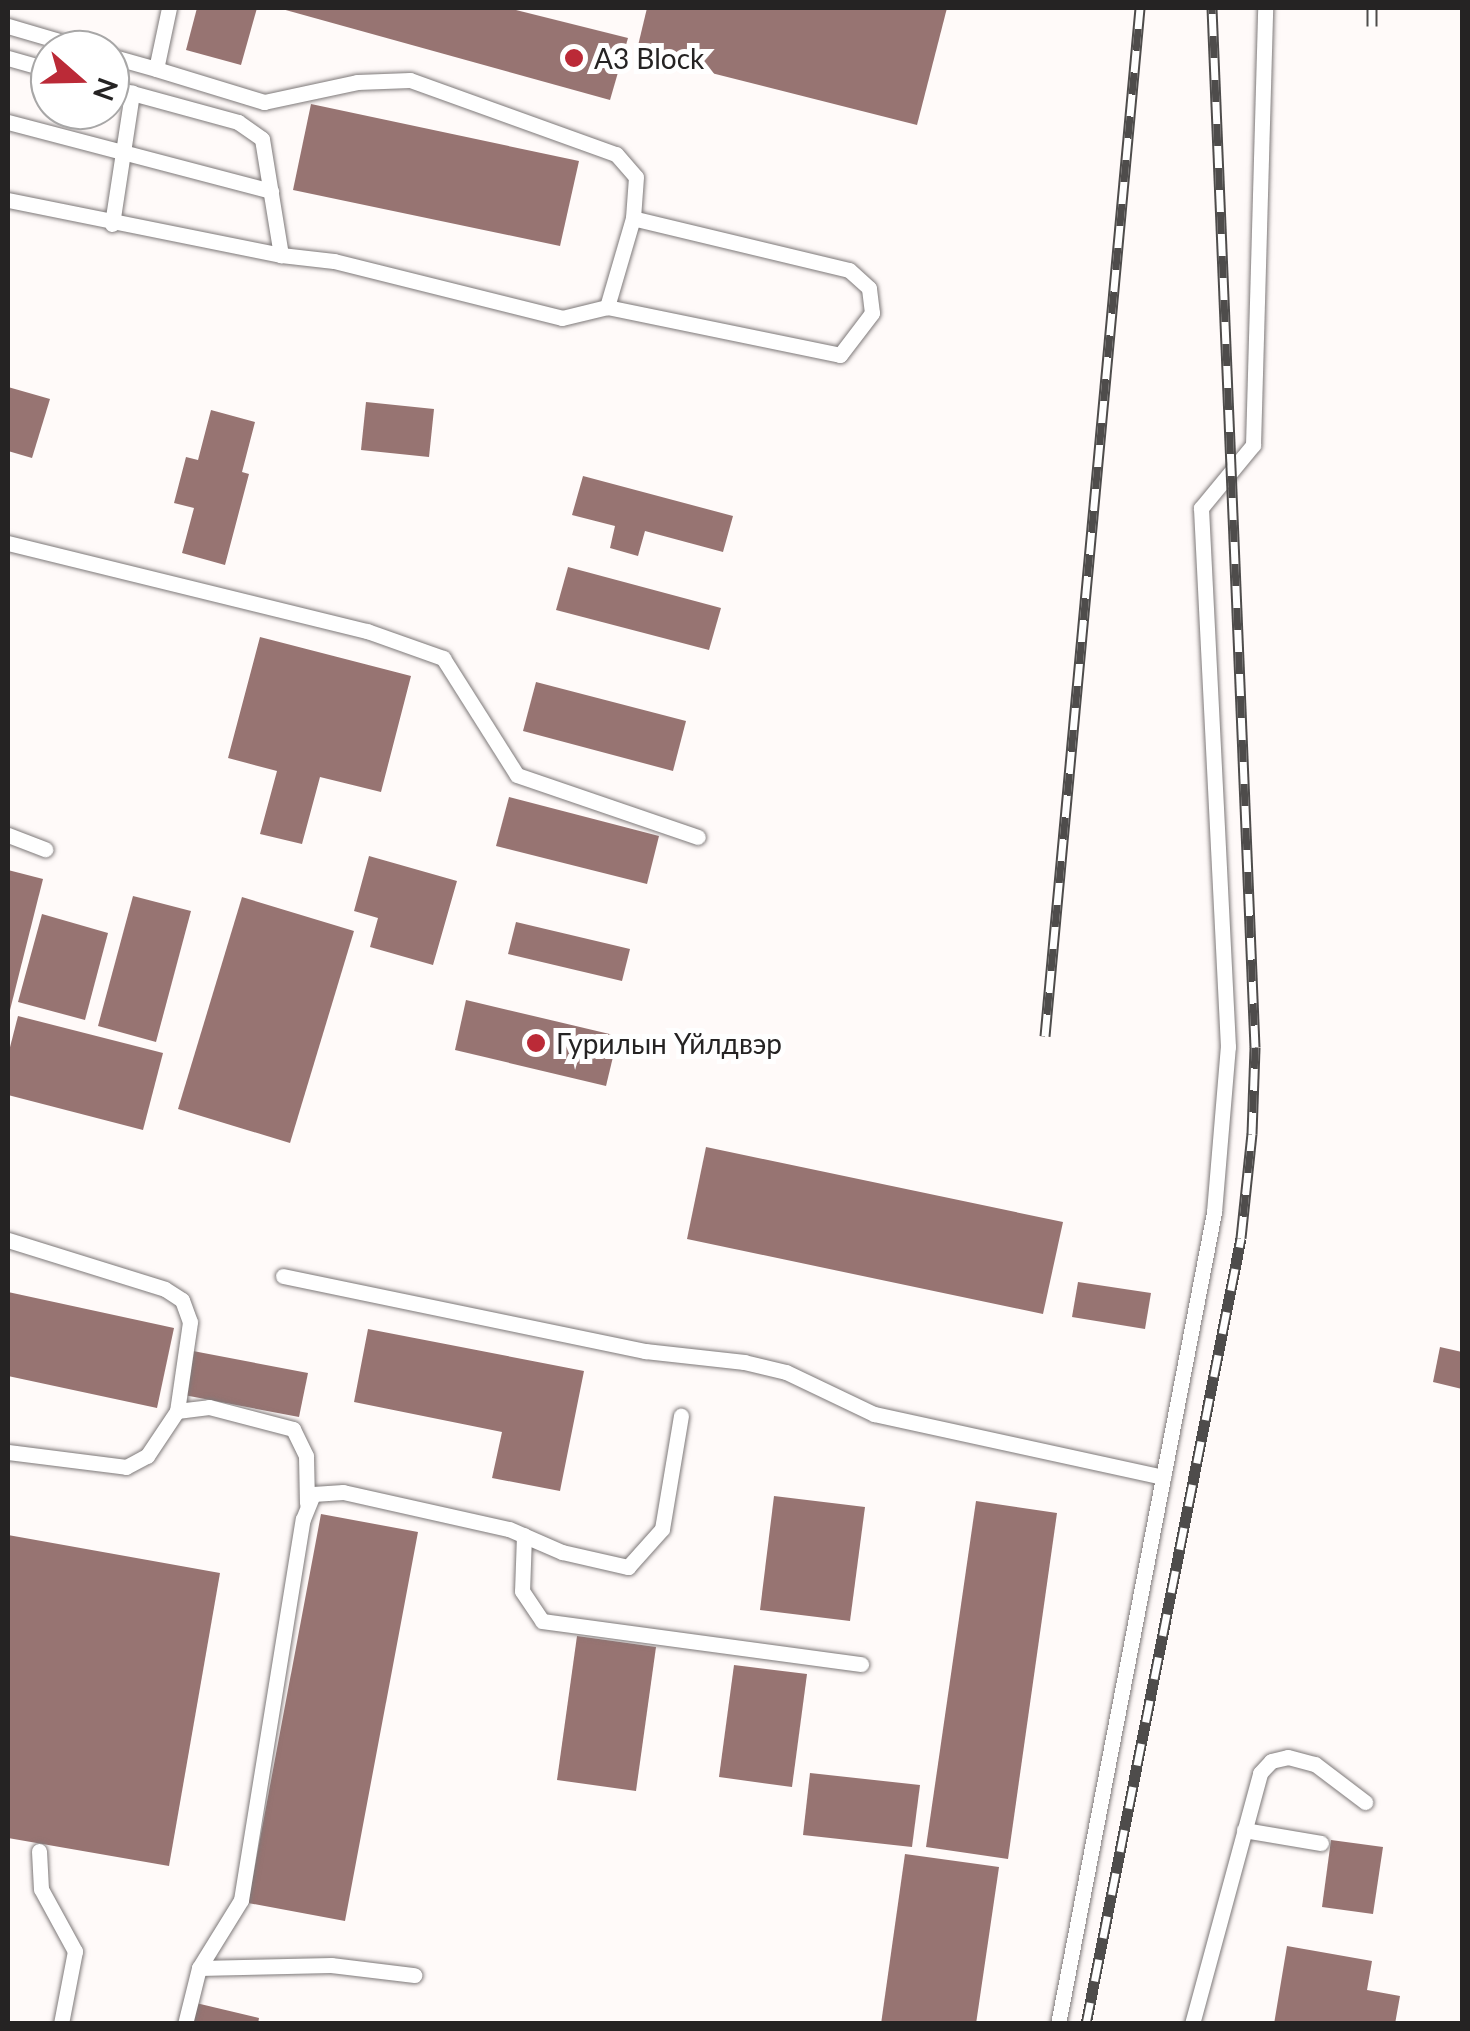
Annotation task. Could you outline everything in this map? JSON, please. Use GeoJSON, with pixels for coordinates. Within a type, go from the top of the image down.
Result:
{"type":"FeatureCollection","features":[{"type":"Feature","properties":{"kind":"lane"},"geometry":{"type":"LineString","coordinates":[[156,69],[169,8]]}},
{"type":"Feature","properties":{"kind":"lane"},"geometry":{"type":"LineString","coordinates":[[1058,2024],[1214,1212],[1228,1048],[1201,508],[1253,445],[1265,8]]}},
{"type":"Feature","properties":{"kind":"lane"},"geometry":{"type":"LineString","coordinates":[[130,62],[264,102],[357,82],[410,80],[616,154],[636,177],[632,218],[607,307]]}},
{"type":"Feature","properties":{"kind":"lane"},"geometry":{"type":"LineString","coordinates":[[112,224],[132,93],[250,130],[262,139],[281,256]]}},
{"type":"Feature","properties":{"kind":"lane"},"geometry":{"type":"LineString","coordinates":[[8,122],[123,148],[271,191]]}},
{"type":"Feature","properties":{"kind":"lane"},"geometry":{"type":"LineString","coordinates":[[8,200],[281,256],[334,261],[562,318],[607,307],[840,356],[872,313],[869,288],[848,270],[632,218]]}},
{"type":"Feature","properties":{"kind":"lane"},"geometry":{"type":"LineString","coordinates":[[8,542],[367,631],[444,658],[517,775],[698,836]]}},
{"type":"Feature","properties":{"kind":"lane"},"geometry":{"type":"LineString","coordinates":[[8,835],[45,850]]}},
{"type":"Feature","properties":{"kind":"lane"},"geometry":{"type":"LineString","coordinates":[[8,1240],[165,1288],[182,1300],[190,1322],[178,1411],[147,1456],[126,1468],[8,1452]]}},
{"type":"Feature","properties":{"kind":"lane"},"geometry":{"type":"LineString","coordinates":[[283,1276],[645,1351],[744,1362],[786,1372],[874,1414],[1162,1478]]}},
{"type":"Feature","properties":{"kind":"lane"},"geometry":{"type":"LineString","coordinates":[[178,1411],[209,1406],[294,1429],[306,1456],[308,1503],[241,1900],[199,1968],[185,2024]]}},
{"type":"Feature","properties":{"kind":"lane"},"geometry":{"type":"LineString","coordinates":[[308,1503],[322,1490],[343,1492],[524,1534],[614,1567],[639,1560],[662,1530],[681,1416]]}},
{"type":"Feature","properties":{"kind":"lane"},"geometry":{"type":"LineString","coordinates":[[524,1534],[522,1591],[542,1621],[861,1664]]}},
{"type":"Feature","properties":{"kind":"lane"},"geometry":{"type":"LineString","coordinates":[[1192,2024],[1260,1773],[1270,1761],[1288,1757],[1315,1764],[1365,1802]]}},
{"type":"Feature","properties":{"kind":"lane"},"geometry":{"type":"LineString","coordinates":[[1244,1830],[1322,1843]]}},
{"type":"Feature","properties":{"kind":"lane"},"geometry":{"type":"LineString","coordinates":[[39,1851],[41,1889],[75,1952],[61,2024]]}},
{"type":"Feature","properties":{"kind":"lane"},"geometry":{"type":"LineString","coordinates":[[199,1968],[331,1965],[414,1975]]}},
{"type":"Feature","properties":{"kind":"building"},"geometry":{"type":"Polygon","coordinates":[[[197,8],[257,8],[241,65],[186,50],[197,8]]]}},
{"type":"Feature","properties":{"kind":"building"},"geometry":{"type":"Polygon","coordinates":[[[508,8],[628,38],[610,100],[282,9],[508,8]]]}},
{"type":"Feature","properties":{"kind":"building"},"geometry":{"type":"Polygon","coordinates":[[[647,8],[947,8],[917,125],[636,54],[647,8]]]}},
{"type":"Feature","properties":{"kind":"building"},"geometry":{"type":"Polygon","coordinates":[[[311,104],[579,161],[560,246],[293,190],[311,104]]]}},
{"type":"Feature","properties":{"kind":"building"},"geometry":{"type":"Polygon","coordinates":[[[8,387],[50,399],[32,458],[8,451],[8,387]]]}},
{"type":"Feature","properties":{"kind":"building"},"geometry":{"type":"Polygon","coordinates":[[[366,402],[434,409],[429,457],[361,450],[366,402]]]}},
{"type":"Feature","properties":{"kind":"building"},"geometry":{"type":"Polygon","coordinates":[[[211,410],[255,422],[242,472],[249,474],[225,565],[182,553],[194,508],[174,503],[186,457],[198,460],[211,410]]]}},
{"type":"Feature","properties":{"kind":"building"},"geometry":{"type":"Polygon","coordinates":[[[583,476],[733,516],[723,552],[645,531],[638,556],[610,548],[615,526],[572,515],[583,476]]]}},
{"type":"Feature","properties":{"kind":"building"},"geometry":{"type":"Polygon","coordinates":[[[568,567],[721,608],[709,650],[556,610],[568,567]]]}},
{"type":"Feature","properties":{"kind":"building"},"geometry":{"type":"Polygon","coordinates":[[[260,637],[411,676],[381,792],[320,777],[302,844],[260,834],[277,771],[228,758],[260,637]]]}},
{"type":"Feature","properties":{"kind":"building"},"geometry":{"type":"Polygon","coordinates":[[[536,682],[686,721],[673,771],[523,731],[536,682]]]}},
{"type":"Feature","properties":{"kind":"building"},"geometry":{"type":"Polygon","coordinates":[[[509,797],[659,836],[647,884],[496,846],[509,797]]]}},
{"type":"Feature","properties":{"kind":"building"},"geometry":{"type":"Polygon","coordinates":[[[369,856],[457,881],[433,965],[370,947],[378,918],[354,911],[369,856]]]}},
{"type":"Feature","properties":{"kind":"building"},"geometry":{"type":"Polygon","coordinates":[[[8,870],[43,879],[9,1014],[8,1014],[8,870]]]}},
{"type":"Feature","properties":{"kind":"building"},"geometry":{"type":"Polygon","coordinates":[[[133,896],[191,911],[156,1042],[98,1026],[133,896]]]}},
{"type":"Feature","properties":{"kind":"building"},"geometry":{"type":"Polygon","coordinates":[[[242,897],[354,931],[290,1143],[178,1109],[242,897]]]}},
{"type":"Feature","properties":{"kind":"building"},"geometry":{"type":"Polygon","coordinates":[[[42,914],[108,933],[85,1020],[18,1002],[42,914]]]}},
{"type":"Feature","properties":{"kind":"building"},"geometry":{"type":"Polygon","coordinates":[[[516,922],[630,949],[622,981],[508,954],[516,922]]]}},
{"type":"Feature","properties":{"kind":"building","name":"Гурилын Үйлдвэр"},"geometry":{"type":"Polygon","coordinates":[[[466,1000],[618,1036],[606,1086],[455,1050],[466,1000]]]}},
{"type":"Feature","properties":{"kind":"building"},"geometry":{"type":"Polygon","coordinates":[[[18,1016],[163,1053],[143,1130],[8,1095],[8,1055],[18,1016]]]}},
{"type":"Feature","properties":{"kind":"building"},"geometry":{"type":"Polygon","coordinates":[[[706,1147],[1063,1222],[1043,1314],[687,1239],[706,1147]]]}},
{"type":"Feature","properties":{"kind":"building"},"geometry":{"type":"Polygon","coordinates":[[[1078,1282],[1151,1293],[1145,1329],[1072,1317],[1078,1282]]]}},
{"type":"Feature","properties":{"kind":"building"},"geometry":{"type":"Polygon","coordinates":[[[8,1292],[174,1328],[157,1408],[8,1376],[8,1292]]]}},
{"type":"Feature","properties":{"kind":"building"},"geometry":{"type":"Polygon","coordinates":[[[368,1329],[584,1371],[560,1491],[492,1478],[502,1432],[354,1402],[368,1329]]]}},
{"type":"Feature","properties":{"kind":"building"},"geometry":{"type":"Polygon","coordinates":[[[1440,1347],[1462,1352],[1462,1389],[1433,1382],[1440,1347]]]}},
{"type":"Feature","properties":{"kind":"building"},"geometry":{"type":"Polygon","coordinates":[[[193,1351],[308,1373],[299,1417],[184,1395],[193,1351]]]}},
{"type":"Feature","properties":{"kind":"building"},"geometry":{"type":"Polygon","coordinates":[[[774,1496],[865,1507],[850,1621],[760,1610],[774,1496]]]}},
{"type":"Feature","properties":{"kind":"building"},"geometry":{"type":"Polygon","coordinates":[[[976,1501],[1057,1513],[1008,1859],[926,1847],[976,1501]]]}},
{"type":"Feature","properties":{"kind":"building"},"geometry":{"type":"Polygon","coordinates":[[[321,1514],[418,1532],[345,1921],[248,1903],[321,1514]]]}},
{"type":"Feature","properties":{"kind":"building"},"geometry":{"type":"Polygon","coordinates":[[[8,1535],[220,1573],[169,1866],[8,1838],[8,1535]]]}},
{"type":"Feature","properties":{"kind":"building"},"geometry":{"type":"Polygon","coordinates":[[[577,1636],[656,1647],[636,1791],[557,1780],[577,1636]]]}},
{"type":"Feature","properties":{"kind":"building"},"geometry":{"type":"Polygon","coordinates":[[[734,1665],[807,1674],[792,1787],[719,1777],[734,1665]]]}},
{"type":"Feature","properties":{"kind":"building"},"geometry":{"type":"Polygon","coordinates":[[[810,1773],[920,1785],[912,1847],[803,1835],[810,1773]]]}},
{"type":"Feature","properties":{"kind":"building"},"geometry":{"type":"Polygon","coordinates":[[[1331,1840],[1383,1847],[1373,1914],[1322,1907],[1331,1840]]]}},
{"type":"Feature","properties":{"kind":"building"},"geometry":{"type":"Polygon","coordinates":[[[905,1854],[999,1867],[976,2024],[881,2024],[905,1854]]]}},
{"type":"Feature","properties":{"kind":"building"},"geometry":{"type":"Polygon","coordinates":[[[1287,1946],[1372,1961],[1367,1990],[1400,1996],[1395,2024],[1274,2024],[1287,1946]]]}},
{"type":"Feature","properties":{"kind":"building"},"geometry":{"type":"Polygon","coordinates":[[[196,2003],[259,2018],[258,2024],[191,2024],[196,2003]]]}},
{"type":"Feature","properties":{"kind":"railway"},"geometry":{"type":"LineString","coordinates":[[1045,1036],[1140,8]]}},
{"type":"Feature","properties":{"kind":"railway"},"geometry":{"type":"LineString","coordinates":[[1086,2024],[1241,1238],[1252,1134],[1255,1047],[1212,8]]}},
{"type":"Feature","properties":{"kind":"railway"},"geometry":{"type":"LineString","coordinates":[[1372,8],[1372,26]]}},
{"type":"Feature","properties":{"kind":"place","name":"A3 Block"},"geometry":{"type":"Point","coordinates":[574,58]}},
{"type":"Feature","properties":{"kind":"place","name":"Гурилын Үйлдвэр"},"geometry":{"type":"Point","coordinates":[536,1043]}}]}
